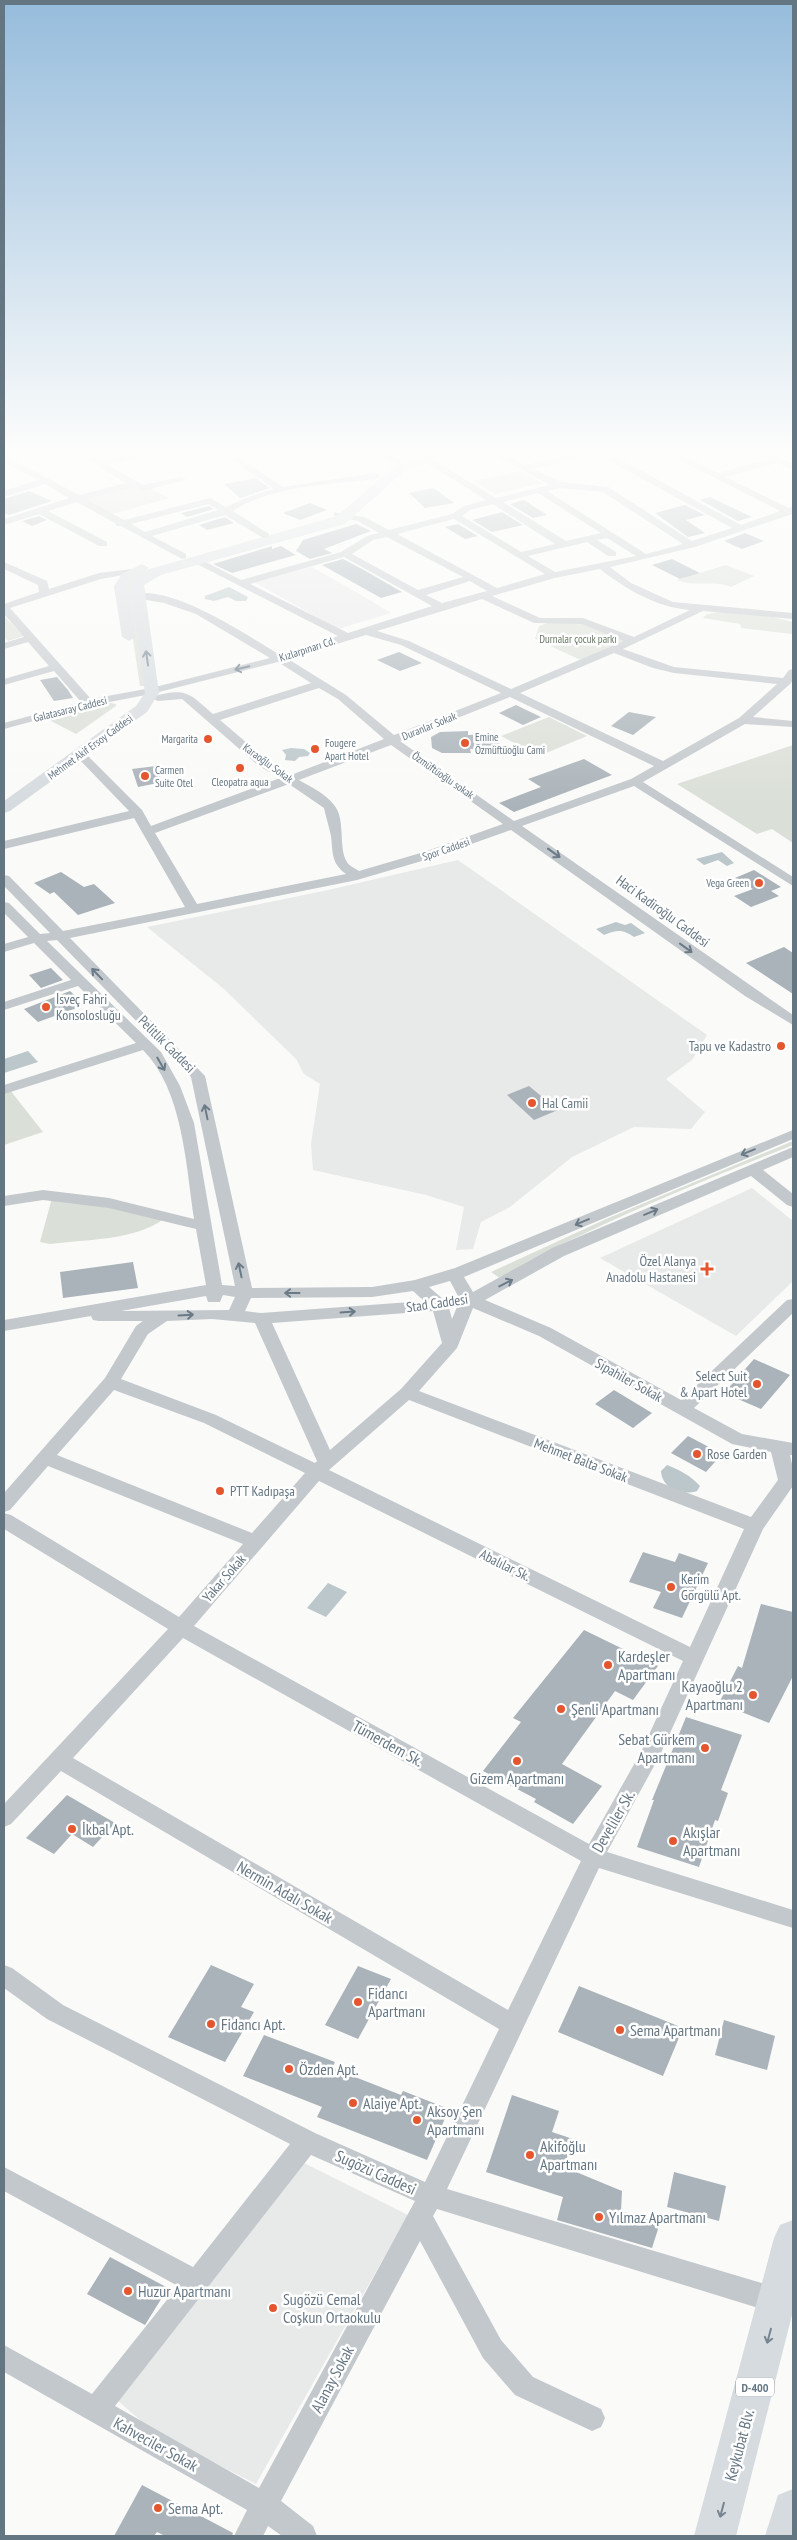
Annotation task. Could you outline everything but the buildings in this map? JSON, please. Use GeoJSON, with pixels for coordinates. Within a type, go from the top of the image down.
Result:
{"type":"FeatureCollection","features":[{"type":"Feature","properties":{"kind":"highway","name":"Keykubat Blv."},"geometry":{"type":"LineString","coordinates":[[715,2536],[793,2238]]}},
{"type":"Feature","properties":{"kind":"highway"},"geometry":{"type":"LineString","coordinates":[[786,2536],[793,2510]]}},
{"type":"Feature","properties":{"kind":"main road"},"geometry":{"type":"LineString","coordinates":[[132,654],[121,586],[136,571]]}},
{"type":"Feature","properties":{"kind":"main road"},"geometry":{"type":"LineString","coordinates":[[151,691],[137,584],[161,571]]}},
{"type":"Feature","properties":{"kind":"main road","name":"Mehmet Akif Ersoy Caddesi"},"geometry":{"type":"LineString","coordinates":[[4,794],[16,788],[130,706],[136,694],[135,673]]}},
{"type":"Feature","properties":{"kind":"main road","name":"Mehmet Akif Ersoy Caddesi"},"geometry":{"type":"LineString","coordinates":[[4,808],[142,709],[151,691]]}},
{"type":"Feature","properties":{"kind":"street"},"geometry":{"type":"LineString","coordinates":[[14,571],[46,588],[66,586],[134,571]]}},
{"type":"Feature","properties":{"kind":"street"},"geometry":{"type":"LineString","coordinates":[[215,571],[346,636]]}},
{"type":"Feature","properties":{"kind":"street"},"geometry":{"type":"LineString","coordinates":[[241,583],[286,571]]}},
{"type":"Feature","properties":{"kind":"street"},"geometry":{"type":"LineString","coordinates":[[375,571],[441,607]]}},
{"type":"Feature","properties":{"kind":"street"},"geometry":{"type":"LineString","coordinates":[[457,571],[496,591]]}},
{"type":"Feature","properties":{"kind":"street"},"geometry":{"type":"LineString","coordinates":[[546,571],[553,575]]}},
{"type":"Feature","properties":{"kind":"street","name":"Kızlarpınarı Cd."},"geometry":{"type":"LineString","coordinates":[[136,694],[278,659],[441,607],[574,571]]}},
{"type":"Feature","properties":{"kind":"street"},"geometry":{"type":"LineString","coordinates":[[607,571],[627,585],[671,605],[793,616]]}},
{"type":"Feature","properties":{"kind":"street"},"geometry":{"type":"LineString","coordinates":[[417,594],[471,578]]}},
{"type":"Feature","properties":{"kind":"street"},"geometry":{"type":"LineString","coordinates":[[88,703],[4,608],[46,588],[104,582],[121,586]]}},
{"type":"Feature","properties":{"kind":"street"},"geometry":{"type":"LineString","coordinates":[[482,595],[538,621],[583,621],[635,641]]}},
{"type":"Feature","properties":{"kind":"street","name":"Özmüftüoğlu sokak"},"geometry":{"type":"LineString","coordinates":[[138,596],[163,598],[186,605],[209,616],[342,697],[393,740],[514,825]]}},
{"type":"Feature","properties":{"kind":"street","name":"Duranlar Sokak"},"geometry":{"type":"LineString","coordinates":[[148,831],[290,780],[511,693],[635,641],[685,618],[703,607]]}},
{"type":"Feature","properties":{"kind":"street"},"geometry":{"type":"LineString","coordinates":[[381,626],[405,643]]}},
{"type":"Feature","properties":{"kind":"street"},"geometry":{"type":"LineString","coordinates":[[365,631],[405,643],[664,766]]}},
{"type":"Feature","properties":{"kind":"street"},"geometry":{"type":"LineString","coordinates":[[4,646],[31,638]]}},
{"type":"Feature","properties":{"kind":"street"},"geometry":{"type":"LineString","coordinates":[[614,649],[657,666],[674,670],[791,675]]}},
{"type":"Feature","properties":{"kind":"street"},"geometry":{"type":"LineString","coordinates":[[4,682],[57,667]]}},
{"type":"Feature","properties":{"kind":"street","name":"Spor Caddesi"},"geometry":{"type":"LineString","coordinates":[[4,948],[37,938],[60,936],[357,876],[428,855],[635,782],[743,720],[791,675]]}},
{"type":"Feature","properties":{"kind":"street"},"geometry":{"type":"LineString","coordinates":[[212,718],[320,684]]}},
{"type":"Feature","properties":{"kind":"street","name":"Galatasaray Caddesi"},"geometry":{"type":"LineString","coordinates":[[4,726],[88,703],[136,694]]}},
{"type":"Feature","properties":{"kind":"street","name":"Karaoğlu Sokak"},"geometry":{"type":"LineString","coordinates":[[142,709],[162,696],[185,696],[263,763],[313,793],[330,807],[338,837],[338,858],[342,865],[357,876]]}},
{"type":"Feature","properties":{"kind":"street"},"geometry":{"type":"LineString","coordinates":[[743,720],[793,724]]}},
{"type":"Feature","properties":{"kind":"street"},"geometry":{"type":"LineString","coordinates":[[80,754],[138,813],[193,909]]}},
{"type":"Feature","properties":{"kind":"street"},"geometry":{"type":"LineString","coordinates":[[635,782],[793,882]]}},
{"type":"Feature","properties":{"kind":"street"},"geometry":{"type":"LineString","coordinates":[[4,845],[138,813]]}},
{"type":"Feature","properties":{"kind":"street","name":"Haci Kadiroğlu Caddesi"},"geometry":{"type":"LineString","coordinates":[[514,825],[750,993],[793,1021]]}},
{"type":"Feature","properties":{"kind":"street","name":"Pelitlik Caddesi"},"geometry":{"type":"LineString","coordinates":[[4,878],[198,1076],[245,1293]]}},
{"type":"Feature","properties":{"kind":"street","name":"Pelitlik Caddesi"},"geometry":{"type":"LineString","coordinates":[[4,906],[156,1055],[173,1086],[187,1124],[215,1289],[212,1314]]}},
{"type":"Feature","properties":{"kind":"street"},"geometry":{"type":"LineString","coordinates":[[4,1006],[81,981]]}},
{"type":"Feature","properties":{"kind":"street"},"geometry":{"type":"LineString","coordinates":[[4,1090],[145,1044]]}},
{"type":"Feature","properties":{"kind":"street","name":"Stad Caddesi"},"geometry":{"type":"LineString","coordinates":[[4,1325],[215,1289],[245,1293],[372,1292],[416,1285],[454,1274],[793,1134]]}},
{"type":"Feature","properties":{"kind":"street","name":"Stad Caddesi"},"geometry":{"type":"LineString","coordinates":[[50,1317],[212,1314],[261,1318],[440,1305],[468,1299],[511,1280],[558,1252],[793,1152]]}},
{"type":"Feature","properties":{"kind":"street"},"geometry":{"type":"LineString","coordinates":[[752,1169],[793,1202]]}},
{"type":"Feature","properties":{"kind":"street"},"geometry":{"type":"LineString","coordinates":[[4,1201],[43,1195],[109,1203],[203,1226]]}},
{"type":"Feature","properties":{"kind":"street"},"geometry":{"type":"LineString","coordinates":[[454,1274],[468,1299]]}},
{"type":"Feature","properties":{"kind":"street"},"geometry":{"type":"LineString","coordinates":[[416,1285],[440,1305],[452,1344]]}},
{"type":"Feature","properties":{"kind":"street"},"geometry":{"type":"LineString","coordinates":[[235,1316],[245,1293]]}},
{"type":"Feature","properties":{"kind":"street","name":"Yakar Sokak"},"geometry":{"type":"LineString","coordinates":[[4,1818],[181,1628],[321,1468],[407,1393],[452,1344],[468,1299]]}},
{"type":"Feature","properties":{"kind":"street","name":"Sipahiler Sokak"},"geometry":{"type":"LineString","coordinates":[[468,1299],[544,1332],[738,1440],[786,1448]]}},
{"type":"Feature","properties":{"kind":"street"},"geometry":{"type":"LineString","coordinates":[[682,1409],[793,1304]]}},
{"type":"Feature","properties":{"kind":"street"},"geometry":{"type":"LineString","coordinates":[[4,1505],[112,1382],[142,1330],[163,1316]]}},
{"type":"Feature","properties":{"kind":"street"},"geometry":{"type":"LineString","coordinates":[[261,1318],[321,1468]]}},
{"type":"Feature","properties":{"kind":"street","name":"Abalılar Sk."},"geometry":{"type":"LineString","coordinates":[[112,1382],[210,1419],[321,1468],[694,1658]]}},
{"type":"Feature","properties":{"kind":"street","name":"Mehmet Balta Sokak"},"geometry":{"type":"LineString","coordinates":[[407,1393],[755,1526]]}},
{"type":"Feature","properties":{"kind":"street","name":"Develiler Sk."},"geometry":{"type":"LineString","coordinates":[[425,2206],[593,1857],[650,1755],[755,1526],[790,1484],[786,1448]]}},
{"type":"Feature","properties":{"kind":"street"},"geometry":{"type":"LineString","coordinates":[[47,1458],[256,1542]]}},
{"type":"Feature","properties":{"kind":"street","name":"Tümerdem Sk."},"geometry":{"type":"LineString","coordinates":[[4,1520],[181,1628],[593,1857],[793,1919]]}},
{"type":"Feature","properties":{"kind":"street","name":"Nermin Adalı Sokak"},"geometry":{"type":"LineString","coordinates":[[58,1760],[511,2024]]}},
{"type":"Feature","properties":{"kind":"street","name":"Sugözü Caddesi"},"geometry":{"type":"LineString","coordinates":[[4,1975],[55,2012],[307,2141],[425,2206],[778,2301]]}},
{"type":"Feature","properties":{"kind":"street"},"geometry":{"type":"LineString","coordinates":[[96,2410],[307,2141]]}},
{"type":"Feature","properties":{"kind":"street"},"geometry":{"type":"LineString","coordinates":[[4,2178],[197,2283]]}},
{"type":"Feature","properties":{"kind":"street"},"geometry":{"type":"LineString","coordinates":[[425,2206],[492,2350],[524,2386],[592,2418]]}},
{"type":"Feature","properties":{"kind":"street","name":"Alanay Sokak"},"geometry":{"type":"LineString","coordinates":[[248,2536],[425,2206]]}},
{"type":"Feature","properties":{"kind":"street","name":"Kahveciler Sokak"},"geometry":{"type":"LineString","coordinates":[[4,2358],[264,2505],[303,2536]]}},
{"type":"Feature","properties":{"kind":"shaded area"},"geometry":{"type":"Polygon","coordinates":[[[298,571],[318,571],[391,613],[338,629],[254,582],[298,571]]]}},
{"type":"Feature","properties":{"kind":"shaded area"},"geometry":{"type":"Polygon","coordinates":[[[229,587],[248,597],[246,601],[236,601],[228,597],[214,601],[205,599],[205,596],[229,587]]]}},
{"type":"Feature","properties":{"kind":"shaded area"},"geometry":{"type":"Polygon","coordinates":[[[291,748],[304,749],[310,753],[308,756],[299,757],[295,761],[285,760],[286,755],[282,750],[291,748]]]}},
{"type":"Feature","properties":{"kind":"shaded area"},"geometry":{"type":"Polygon","coordinates":[[[722,852],[734,863],[727,866],[718,860],[704,865],[696,859],[722,852]]]}},
{"type":"Feature","properties":{"kind":"shaded area"},"geometry":{"type":"Polygon","coordinates":[[[458,860],[707,1035],[692,1060],[666,1079],[705,1112],[691,1129],[634,1127],[572,1157],[510,1207],[481,1222],[473,1249],[456,1250],[464,1207],[426,1195],[313,1170],[311,1144],[320,1084],[304,1074],[296,1059],[224,989],[147,927],[328,890],[458,860]]]}},
{"type":"Feature","properties":{"kind":"shaded area"},"geometry":{"type":"Polygon","coordinates":[[[616,922],[625,925],[631,923],[645,933],[634,937],[619,931],[604,935],[596,929],[616,922]]]}},
{"type":"Feature","properties":{"kind":"shaded area"},"geometry":{"type":"Polygon","coordinates":[[[28,1051],[38,1062],[4,1073],[4,1059],[28,1051]]]}},
{"type":"Feature","properties":{"kind":"shaded area","name":"Özel Alanya Anadolu Hastanesi"},"geometry":{"type":"Polygon","coordinates":[[[752,1188],[793,1221],[793,1281],[736,1336],[600,1258],[752,1188]]]}},
{"type":"Feature","properties":{"kind":"shaded area"},"geometry":{"type":"Polygon","coordinates":[[[667,1465],[693,1479],[700,1486],[697,1491],[685,1493],[669,1487],[662,1477],[661,1471],[667,1465]]]}},
{"type":"Feature","properties":{"kind":"shaded area"},"geometry":{"type":"Polygon","coordinates":[[[328,1583],[347,1592],[326,1617],[307,1608],[328,1583]]]}},
{"type":"Feature","properties":{"kind":"shaded area","name":"Sugözü Cemal Coşkun Ortaokulu"},"geometry":{"type":"Polygon","coordinates":[[[304,2163],[408,2215],[256,2484],[154,2432],[118,2401],[304,2163]]]}},
{"type":"Feature","properties":{"kind":"green space"},"geometry":{"type":"Polygon","coordinates":[[[164,571],[136,579],[145,686],[140,686],[125,586],[139,572],[164,571]]]}},
{"type":"Feature","properties":{"kind":"green space"},"geometry":{"type":"Polygon","coordinates":[[[708,571],[740,571],[754,576],[731,587],[677,580],[708,571]]]}},
{"type":"Feature","properties":{"kind":"green space"},"geometry":{"type":"Polygon","coordinates":[[[719,612],[773,617],[793,622],[792,634],[741,628],[740,624],[703,618],[707,614],[719,612]]]}},
{"type":"Feature","properties":{"kind":"green space"},"geometry":{"type":"Polygon","coordinates":[[[4,616],[24,636],[8,641],[4,638],[4,616]]]}},
{"type":"Feature","properties":{"kind":"green space","name":"Durnalar çocuk parkı"},"geometry":{"type":"Polygon","coordinates":[[[582,622],[631,640],[583,661],[535,639],[539,626],[547,623],[582,622]]]}},
{"type":"Feature","properties":{"kind":"green space"},"geometry":{"type":"Polygon","coordinates":[[[116,704],[116,706],[76,734],[49,720],[94,705],[116,704]]]}},
{"type":"Feature","properties":{"kind":"green space"},"geometry":{"type":"Polygon","coordinates":[[[549,717],[587,736],[539,756],[501,736],[549,717]]]}},
{"type":"Feature","properties":{"kind":"green space"},"geometry":{"type":"Polygon","coordinates":[[[793,745],[793,843],[772,829],[757,834],[677,784],[793,745]]]}},
{"type":"Feature","properties":{"kind":"green space"},"geometry":{"type":"Polygon","coordinates":[[[10,1090],[43,1132],[4,1145],[4,1092],[10,1090]]]}},
{"type":"Feature","properties":{"kind":"green space"},"geometry":{"type":"Polygon","coordinates":[[[793,1141],[793,1145],[667,1197],[568,1241],[534,1258],[501,1279],[491,1272],[606,1219],[793,1141]]]}},
{"type":"Feature","properties":{"kind":"green space"},"geometry":{"type":"Polygon","coordinates":[[[52,1198],[109,1205],[164,1219],[138,1231],[109,1238],[50,1244],[40,1242],[52,1198]]]}},
{"type":"Feature","properties":{"kind":"place","name":"Margarita"},"geometry":{"type":"Point","coordinates":[208,739]}},
{"type":"Feature","properties":{"kind":"place","name":"Emine Özmüftüoğlu Cami"},"geometry":{"type":"Point","coordinates":[465,743]}},
{"type":"Feature","properties":{"kind":"place","name":"Fougere Apart Hotel"},"geometry":{"type":"Point","coordinates":[315,749]}},
{"type":"Feature","properties":{"kind":"place","name":"Cleopatra aqua"},"geometry":{"type":"Point","coordinates":[240,768]}},
{"type":"Feature","properties":{"kind":"place","name":"Carmen Suite Otel"},"geometry":{"type":"Point","coordinates":[145,776]}},
{"type":"Feature","properties":{"kind":"place","name":"Vega Green"},"geometry":{"type":"Point","coordinates":[759,883]}},
{"type":"Feature","properties":{"kind":"place","name":"İsveç Fahri Konsolosluğu"},"geometry":{"type":"Point","coordinates":[46,1007]}},
{"type":"Feature","properties":{"kind":"place","name":"Tapu ve Kadastro"},"geometry":{"type":"Point","coordinates":[781,1046]}},
{"type":"Feature","properties":{"kind":"place","name":"Hal Camii"},"geometry":{"type":"Point","coordinates":[532,1103]}},
{"type":"Feature","properties":{"kind":"place","name":"Özel Alanya Anadolu Hastanesi"},"geometry":{"type":"Point","coordinates":[707,1269]}},
{"type":"Feature","properties":{"kind":"place","name":"Select Suit & Apart Hotel"},"geometry":{"type":"Point","coordinates":[757,1384]}},
{"type":"Feature","properties":{"kind":"place","name":"Rose Garden"},"geometry":{"type":"Point","coordinates":[697,1454]}},
{"type":"Feature","properties":{"kind":"place","name":"PTT Kadıpaşa"},"geometry":{"type":"Point","coordinates":[220,1491]}},
{"type":"Feature","properties":{"kind":"place","name":"Kerim Görgülü Apt."},"geometry":{"type":"Point","coordinates":[671,1587]}},
{"type":"Feature","properties":{"kind":"place","name":"Kardeşler Apartmanı"},"geometry":{"type":"Point","coordinates":[608,1665]}},
{"type":"Feature","properties":{"kind":"place","name":"Kayaoğlu 2 Apartmanı"},"geometry":{"type":"Point","coordinates":[753,1695]}},
{"type":"Feature","properties":{"kind":"place","name":"Şenli Apartmanı"},"geometry":{"type":"Point","coordinates":[561,1709]}},
{"type":"Feature","properties":{"kind":"place","name":"Sebat Gürkem Apartmanı"},"geometry":{"type":"Point","coordinates":[705,1748]}},
{"type":"Feature","properties":{"kind":"place","name":"Gizem Apartmanı"},"geometry":{"type":"Point","coordinates":[517,1761]}},
{"type":"Feature","properties":{"kind":"place","name":"İkbal Apt."},"geometry":{"type":"Point","coordinates":[72,1829]}},
{"type":"Feature","properties":{"kind":"place","name":"Akışlar Apartmanı"},"geometry":{"type":"Point","coordinates":[673,1841]}},
{"type":"Feature","properties":{"kind":"place","name":"Fidancı Apartmanı"},"geometry":{"type":"Point","coordinates":[358,2002]}},
{"type":"Feature","properties":{"kind":"place","name":"Fidancı Apt."},"geometry":{"type":"Point","coordinates":[211,2024]}},
{"type":"Feature","properties":{"kind":"place","name":"Sema Apartmanı"},"geometry":{"type":"Point","coordinates":[620,2030]}},
{"type":"Feature","properties":{"kind":"place","name":"Özden Apt."},"geometry":{"type":"Point","coordinates":[289,2069]}},
{"type":"Feature","properties":{"kind":"place","name":"Alaiye Apt."},"geometry":{"type":"Point","coordinates":[353,2103]}},
{"type":"Feature","properties":{"kind":"place","name":"Aksoy Şen Apartmanı"},"geometry":{"type":"Point","coordinates":[417,2120]}},
{"type":"Feature","properties":{"kind":"place","name":"Akifoğlu Apartmanı"},"geometry":{"type":"Point","coordinates":[530,2155]}},
{"type":"Feature","properties":{"kind":"place","name":"Yılmaz Apartmanı"},"geometry":{"type":"Point","coordinates":[599,2217]}},
{"type":"Feature","properties":{"kind":"place","name":"Huzur Apartmanı"},"geometry":{"type":"Point","coordinates":[128,2291]}},
{"type":"Feature","properties":{"kind":"place","name":"Sugözü Cemal Coşkun Ortaokulu"},"geometry":{"type":"Point","coordinates":[273,2308]}},
{"type":"Feature","properties":{"kind":"place","name":"Sema Apt."},"geometry":{"type":"Point","coordinates":[158,2508]}}]}
